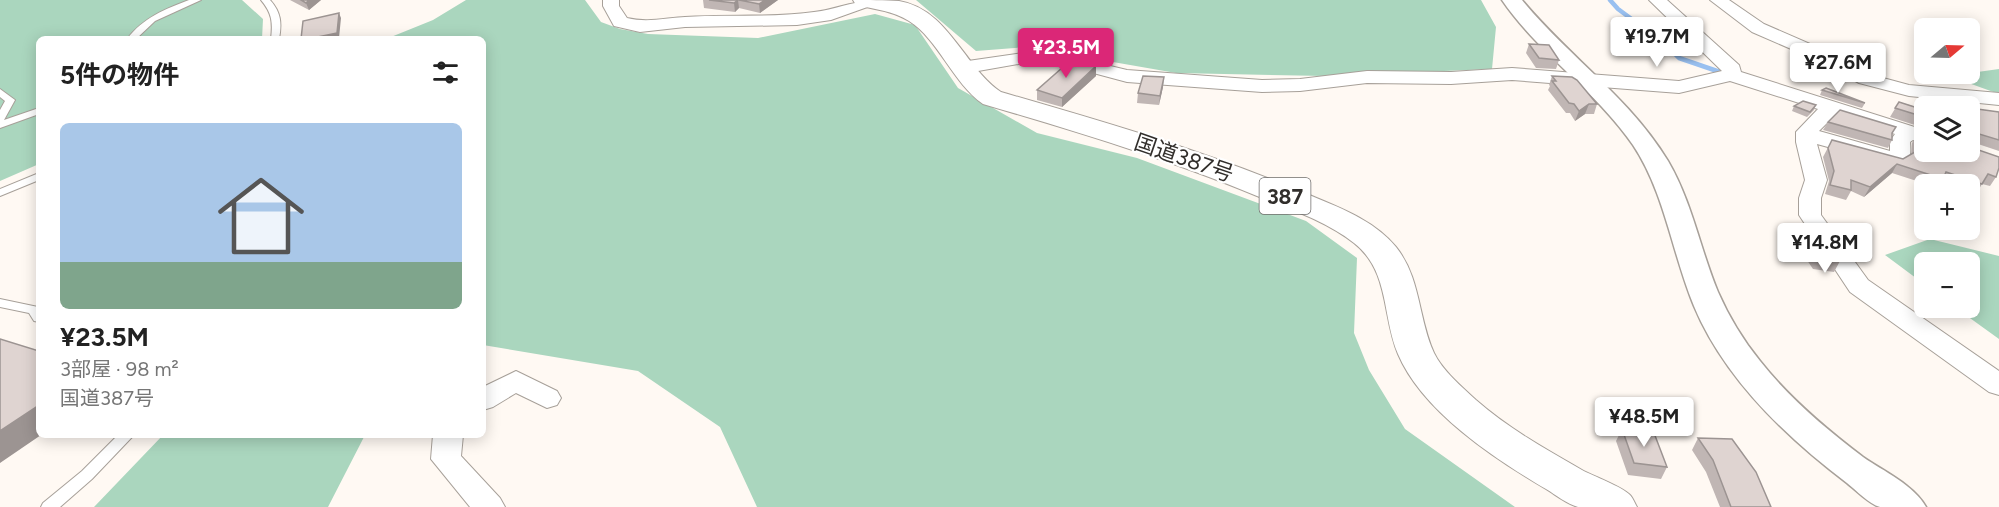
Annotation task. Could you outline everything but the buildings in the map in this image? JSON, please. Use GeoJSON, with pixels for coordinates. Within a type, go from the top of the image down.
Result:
{"type":"FeatureCollection","features":[{"type":"Feature","properties":{"kind":"highway","name":"国道387号"},"geometry":{"type":"LineString","coordinates":[[865,0],[902,8],[918,16],[929,25],[979,89],[992,98],[1161,148],[1200,162],[1312,208],[1351,227],[1373,242],[1392,263],[1400,291],[1406,330],[1417,357],[1434,381],[1460,410],[1520,455],[1615,507]]}},
{"type":"Feature","properties":{"kind":"street"},"geometry":{"type":"LineString","coordinates":[[611,0],[611,6],[620,22],[640,27],[685,22],[797,20],[825,16],[865,0]]}},
{"type":"Feature","properties":{"kind":"street"},"geometry":{"type":"LineString","coordinates":[[1512,0],[1528,20],[1637,134],[1655,162],[1669,192],[1711,309],[1763,388],[1813,435],[1863,477],[1907,507]]}},
{"type":"Feature","properties":{"kind":"street"},"geometry":{"type":"LineString","coordinates":[[1718,0],[1758,28],[1827,58],[1836,65],[1872,81],[1909,91],[1999,99]]}},
{"type":"Feature","properties":{"kind":"street"},"geometry":{"type":"LineString","coordinates":[[1662,1],[1732,69],[1731,75]]}},
{"type":"Feature","properties":{"kind":"street"},"geometry":{"type":"LineString","coordinates":[[961,68],[1030,57],[1056,58],[1127,75],[1262,86],[1299,85],[1367,77],[1452,78],[1512,74],[1680,87],[1731,75],[1914,134]]}},
{"type":"Feature","properties":{"kind":"street"},"geometry":{"type":"LineString","coordinates":[[1832,107],[1806,134],[1816,180],[1810,198],[1810,215],[1859,286],[1999,385]]}},
{"type":"Feature","properties":{"kind":"street"},"geometry":{"type":"LineString","coordinates":[[1806,134],[1897,160],[1900,157],[1900,141],[1914,136]]}},
{"type":"Feature","properties":{"kind":"street"},"geometry":{"type":"LineString","coordinates":[[486,398],[516,381],[548,398]]}},
{"type":"Feature","properties":{"kind":"street"},"geometry":{"type":"LineString","coordinates":[[448,438],[446,459],[489,507]]}},
{"type":"Feature","properties":{"kind":"lane"},"geometry":{"type":"LineString","coordinates":[[133,36],[153,18],[197,0]]}},
{"type":"Feature","properties":{"kind":"lane"},"geometry":{"type":"LineString","coordinates":[[265,0],[275,10],[278,26],[276,36]]}},
{"type":"Feature","properties":{"kind":"lane"},"geometry":{"type":"LineString","coordinates":[[0,92],[10,100],[0,119]]}},
{"type":"Feature","properties":{"kind":"lane"},"geometry":{"type":"LineString","coordinates":[[0,125],[36,112]]}},
{"type":"Feature","properties":{"kind":"lane"},"geometry":{"type":"LineString","coordinates":[[0,193],[36,177]]}},
{"type":"Feature","properties":{"kind":"lane"},"geometry":{"type":"LineString","coordinates":[[0,303],[33,310],[36,314]]}},
{"type":"Feature","properties":{"kind":"lane"},"geometry":{"type":"LineString","coordinates":[[49,507],[87,475],[124,438]]}},
{"type":"Feature","properties":{"kind":"green space"},"geometry":{"type":"Polygon","coordinates":[[[0,0],[242,0],[263,19],[262,36],[36,36],[36,165],[0,181],[0,0]]]}},
{"type":"Feature","properties":{"kind":"green space"},"geometry":{"type":"Polygon","coordinates":[[[466,0],[585,0],[601,22],[620,29],[648,34],[758,38],[875,14],[915,25],[958,88],[1037,133],[1137,158],[1306,221],[1357,258],[1354,333],[1369,370],[1405,429],[1515,507],[757,507],[720,427],[638,371],[486,346],[486,36],[393,36],[433,20],[466,0]]]}},
{"type":"Feature","properties":{"kind":"green space"},"geometry":{"type":"Polygon","coordinates":[[[916,0],[1481,0],[1496,27],[1492,69],[1325,76],[1176,73],[1027,47],[976,51],[916,0]]]}},
{"type":"Feature","properties":{"kind":"green space"},"geometry":{"type":"Polygon","coordinates":[[[1999,69],[1999,94],[1971,84],[1980,84],[1980,72],[1999,69]]]}},
{"type":"Feature","properties":{"kind":"green space"},"geometry":{"type":"Polygon","coordinates":[[[1927,240],[1934,240],[1999,256],[1999,339],[1970,318],[1980,318],[1980,252],[1914,252],[1914,277],[1885,255],[1927,240]]]}},
{"type":"Feature","properties":{"kind":"green space"},"geometry":{"type":"Polygon","coordinates":[[[160,438],[363,438],[328,507],[94,507],[160,438]]]}},
{"type":"Feature","properties":{"kind":"waterway"},"geometry":{"type":"LineString","coordinates":[[1610,0],[1618,9],[1664,43],[1679,58],[1720,72]]}}]}
